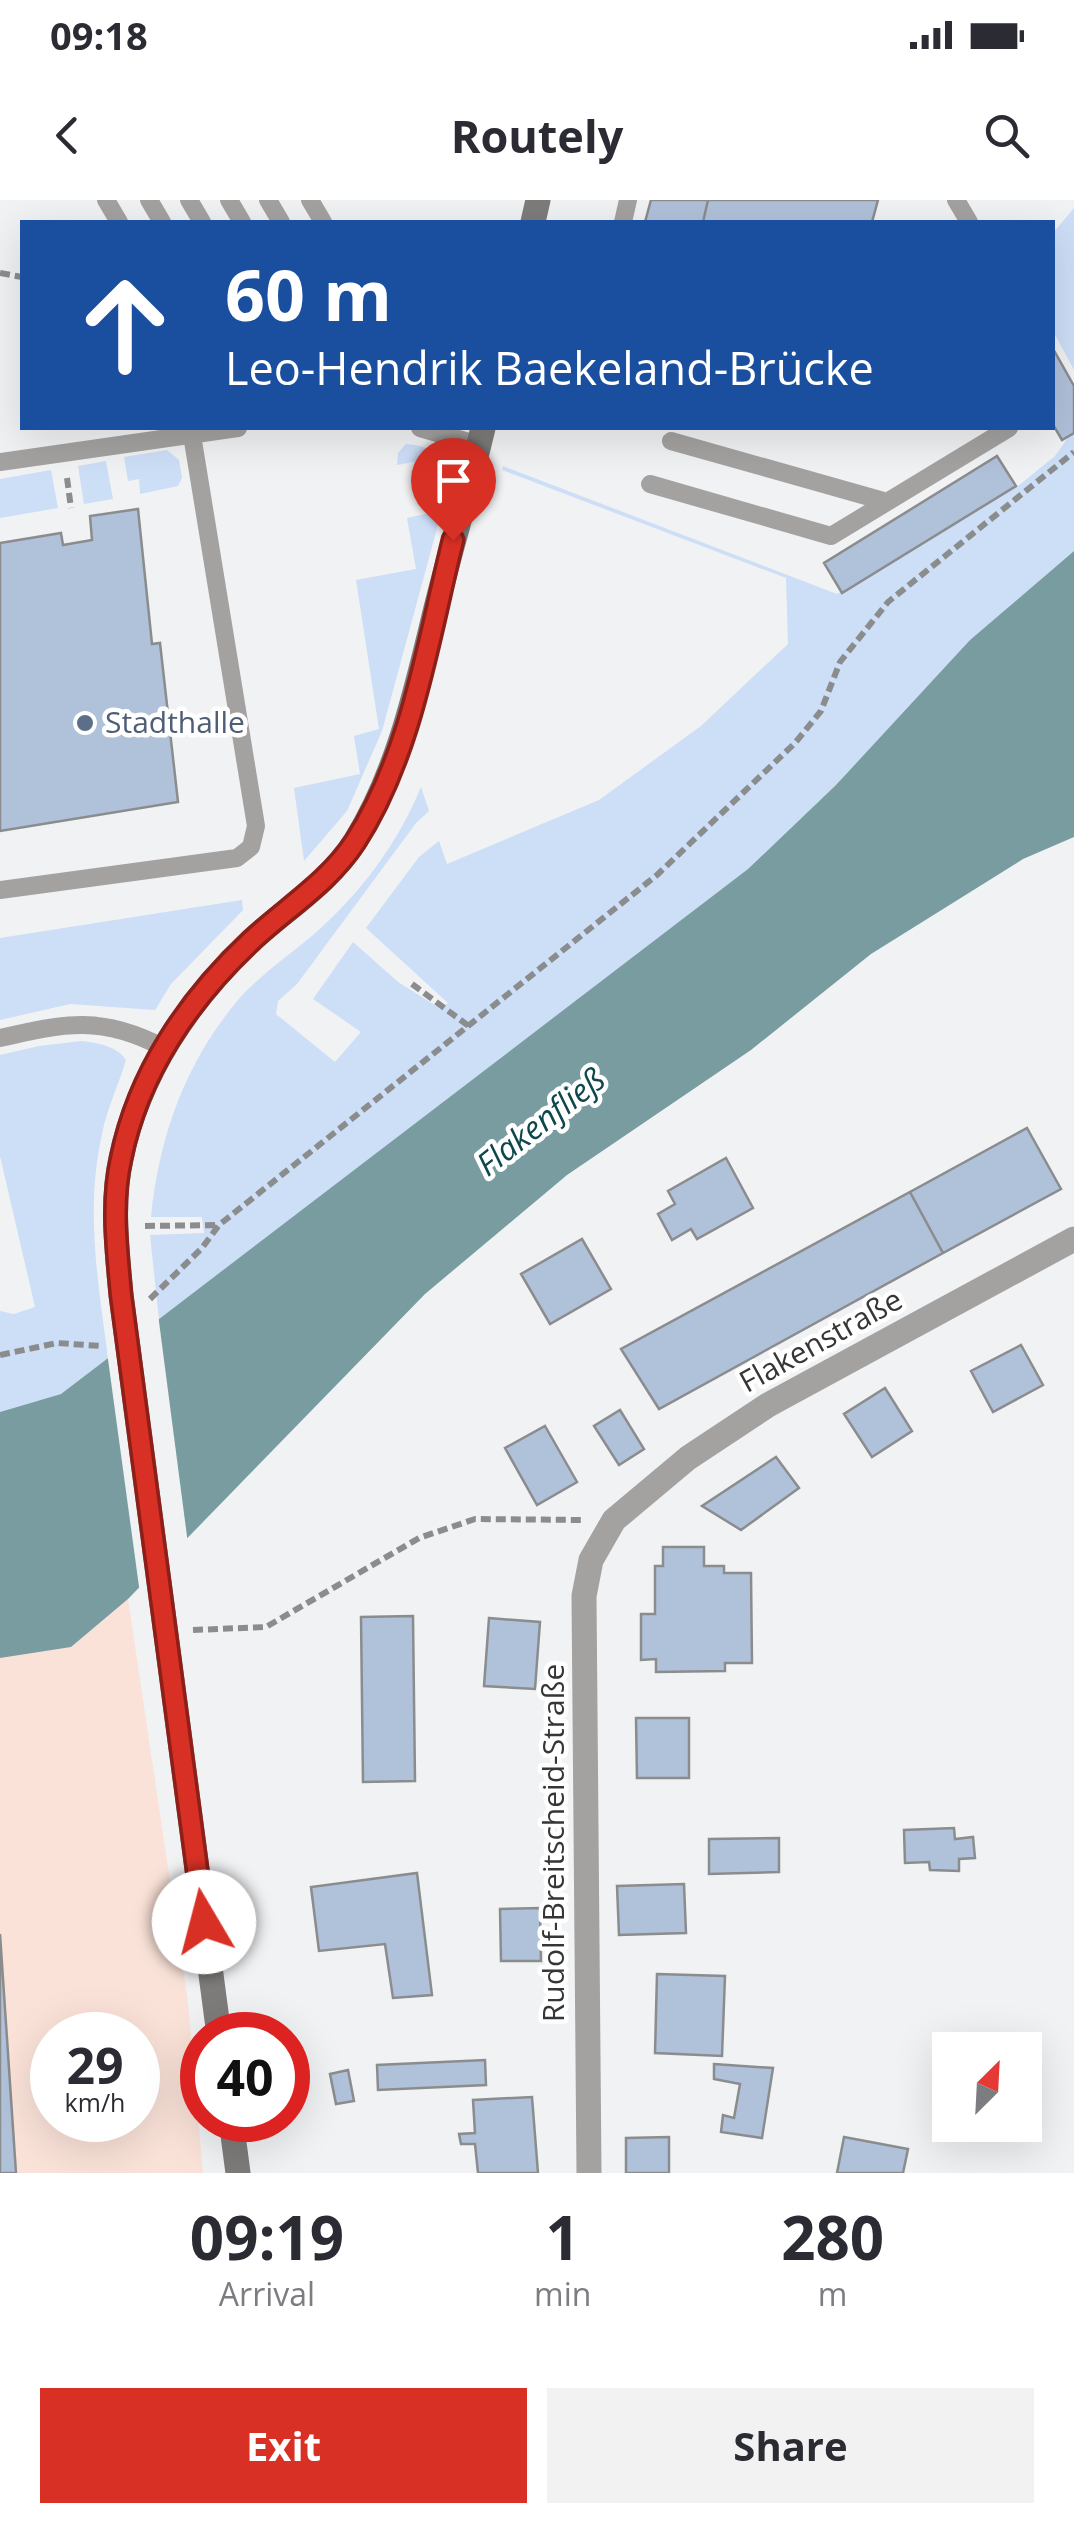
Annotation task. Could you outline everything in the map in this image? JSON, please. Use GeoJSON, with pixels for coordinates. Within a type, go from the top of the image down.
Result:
{"type":"FeatureCollection","features":[{"type":"Feature","properties":{"kind":"street"},"geometry":{"type":"LineString","coordinates":[[217,2012],[163,1619],[130,1303],[115,1222],[120,1159],[142,1093],[194,999],[252,940],[322,882],[354,843],[377,800],[402,741],[481,436]]}},
{"type":"Feature","properties":{"kind":"street","name":"Flakenstraße"},"geometry":{"type":"LineString","coordinates":[[614,1520],[688,1458],[768,1405],[1074,1239]]}},
{"type":"Feature","properties":{"kind":"street","name":"Rudolf-Breitscheid-Straße"},"geometry":{"type":"LineString","coordinates":[[589,2173],[584,1596],[591,1560],[614,1520]]}},
{"type":"Feature","properties":{"kind":"street"},"geometry":{"type":"LineString","coordinates":[[234,2142],[238,2173]]}},
{"type":"Feature","properties":{"kind":"lane"},"geometry":{"type":"LineString","coordinates":[[0,462],[223,430]]}},
{"type":"Feature","properties":{"kind":"lane"},"geometry":{"type":"LineString","coordinates":[[435,430],[481,436]]}},
{"type":"Feature","properties":{"kind":"lane"},"geometry":{"type":"LineString","coordinates":[[650,484],[831,536],[1006,430]]}},
{"type":"Feature","properties":{"kind":"lane"},"geometry":{"type":"LineString","coordinates":[[0,890],[237,858],[251,848],[256,826],[192,434]]}},
{"type":"Feature","properties":{"kind":"lane"},"geometry":{"type":"LineString","coordinates":[[671,442],[887,502]]}},
{"type":"Feature","properties":{"kind":"lane"},"geometry":{"type":"LineString","coordinates":[[0,1038],[64,1024],[101,1025],[141,1036],[164,1048]]}},
{"type":"Feature","properties":{"kind":"path"},"geometry":{"type":"LineString","coordinates":[[130,1303],[202,1248],[219,1225],[657,874],[794,744],[821,711],[840,662],[888,602],[1074,452]]}},
{"type":"Feature","properties":{"kind":"path"},"geometry":{"type":"LineString","coordinates":[[412,984],[470,1026]]}},
{"type":"Feature","properties":{"kind":"path"},"geometry":{"type":"LineString","coordinates":[[148,1226],[219,1225]]}},
{"type":"Feature","properties":{"kind":"path"},"geometry":{"type":"LineString","coordinates":[[0,1355],[57,1342],[100,1348],[112,1336]]}},
{"type":"Feature","properties":{"kind":"path"},"geometry":{"type":"LineString","coordinates":[[195,1629],[266,1627],[419,1538],[475,1519],[614,1520]]}},
{"type":"Feature","properties":{"kind":"shaded area"},"geometry":{"type":"Polygon","coordinates":[[[1074,208],[1074,370],[1055,335],[1055,231],[1074,208]]]}},
{"type":"Feature","properties":{"kind":"shaded area"},"geometry":{"type":"Polygon","coordinates":[[[1074,429],[1074,551],[970,640],[836,785],[748,869],[159,1320],[150,1235],[204,1233],[202,1217],[151,1217],[168,1130],[189,1075],[238,1000],[313,935],[361,885],[389,849],[421,787],[429,811],[416,823],[297,984],[278,1001],[276,1014],[335,1062],[361,1032],[313,999],[353,942],[398,982],[441,1009],[448,1003],[366,928],[419,857],[439,841],[447,864],[599,800],[701,726],[788,644],[786,578],[502,470],[503,466],[837,594],[1018,486],[1055,456],[1074,429]]]}},
{"type":"Feature","properties":{"kind":"shaded area"},"geometry":{"type":"Polygon","coordinates":[[[406,444],[420,446],[439,457],[446,485],[442,510],[382,731],[347,811],[304,861],[294,788],[360,774],[354,736],[379,729],[356,580],[416,569],[407,518],[430,513],[419,461],[397,465],[398,453],[406,444]]]}},
{"type":"Feature","properties":{"kind":"shaded area"},"geometry":{"type":"Polygon","coordinates":[[[167,450],[179,460],[182,478],[178,486],[140,494],[139,479],[128,481],[124,457],[167,450]]]}},
{"type":"Feature","properties":{"kind":"shaded area"},"geometry":{"type":"Polygon","coordinates":[[[106,461],[113,499],[84,504],[78,466],[106,461]]]}},
{"type":"Feature","properties":{"kind":"shaded area"},"geometry":{"type":"Polygon","coordinates":[[[51,470],[58,508],[0,518],[0,479],[51,470]]]}},
{"type":"Feature","properties":{"kind":"shaded area"},"geometry":{"type":"Polygon","coordinates":[[[242,900],[243,910],[171,984],[155,1010],[70,1004],[0,1020],[0,938],[242,900]]]}},
{"type":"Feature","properties":{"kind":"shaded area"},"geometry":{"type":"Polygon","coordinates":[[[82,1041],[112,1048],[126,1060],[104,1124],[94,1190],[95,1246],[108,1358],[61,1394],[0,1412],[0,1311],[14,1314],[35,1307],[0,1156],[0,1055],[82,1041]]]}},
{"type":"Feature","properties":{"kind":"shaded area"},"geometry":{"type":"Polygon","coordinates":[[[128,1599],[188,2002],[189,2012],[180,2012],[180,2142],[200,2142],[203,2173],[0,2173],[0,1657],[71,1647],[128,1599]]]}},
{"type":"Feature","properties":{"kind":"water","name":"Flakenfließ"},"geometry":{"type":"Polygon","coordinates":[[[1074,551],[1074,837],[1023,859],[871,954],[751,1050],[567,1175],[425,1294],[128,1599],[71,1647],[0,1658],[0,1412],[61,1394],[748,869],[836,785],[970,640],[1074,551]]]}},
{"type":"Feature","properties":{"kind":"pier"},"geometry":{"type":"Polygon","coordinates":[[[158,1314],[188,1544],[140,1594],[107,1352],[158,1314]]]}},
{"type":"Feature","properties":{"kind":"building"},"geometry":{"type":"Polygon","coordinates":[[[651,200],[708,200],[703,220],[646,220],[651,200]]]}},
{"type":"Feature","properties":{"kind":"building"},"geometry":{"type":"Polygon","coordinates":[[[708,200],[878,200],[873,220],[703,220],[708,200]]]}},
{"type":"Feature","properties":{"kind":"building"},"geometry":{"type":"Polygon","coordinates":[[[1055,352],[1074,386],[1074,433],[1062,440],[1055,428],[1055,352]]]}},
{"type":"Feature","properties":{"kind":"building"},"geometry":{"type":"Polygon","coordinates":[[[997,456],[1016,486],[842,593],[824,563],[997,456]]]}},
{"type":"Feature","properties":{"kind":"building","name":"Stadthalle"},"geometry":{"type":"Polygon","coordinates":[[[138,509],[152,644],[160,643],[178,802],[0,831],[0,543],[61,533],[63,545],[92,540],[90,516],[138,509]]]}},
{"type":"Feature","properties":{"kind":"building"},"geometry":{"type":"Polygon","coordinates":[[[1027,1128],[1061,1189],[943,1253],[910,1192],[1027,1128]]]}},
{"type":"Feature","properties":{"kind":"building"},"geometry":{"type":"Polygon","coordinates":[[[726,1158],[753,1208],[697,1239],[691,1229],[672,1240],[658,1214],[675,1204],[668,1191],[726,1158]]]}},
{"type":"Feature","properties":{"kind":"building"},"geometry":{"type":"Polygon","coordinates":[[[910,1192],[943,1253],[659,1409],[621,1349],[910,1192]]]}},
{"type":"Feature","properties":{"kind":"building"},"geometry":{"type":"Polygon","coordinates":[[[582,1239],[611,1289],[550,1324],[521,1274],[582,1239]]]}},
{"type":"Feature","properties":{"kind":"building"},"geometry":{"type":"Polygon","coordinates":[[[1021,1345],[1043,1385],[993,1412],[971,1371],[1021,1345]]]}},
{"type":"Feature","properties":{"kind":"building"},"geometry":{"type":"Polygon","coordinates":[[[885,1388],[912,1431],[872,1457],[844,1414],[885,1388]]]}},
{"type":"Feature","properties":{"kind":"building"},"geometry":{"type":"Polygon","coordinates":[[[620,1410],[644,1449],[619,1465],[594,1426],[620,1410]]]}},
{"type":"Feature","properties":{"kind":"building"},"geometry":{"type":"Polygon","coordinates":[[[545,1426],[577,1482],[537,1505],[505,1448],[545,1426]]]}},
{"type":"Feature","properties":{"kind":"building"},"geometry":{"type":"Polygon","coordinates":[[[776,1457],[799,1488],[741,1530],[702,1506],[776,1457]]]}},
{"type":"Feature","properties":{"kind":"building"},"geometry":{"type":"Polygon","coordinates":[[[663,1547],[704,1547],[704,1566],[724,1566],[724,1573],[751,1573],[752,1663],[725,1663],[725,1671],[656,1672],[656,1659],[641,1660],[641,1614],[655,1614],[655,1566],[663,1566],[663,1547]]]}},
{"type":"Feature","properties":{"kind":"building"},"geometry":{"type":"Polygon","coordinates":[[[413,1616],[415,1781],[363,1782],[361,1617],[413,1616]]]}},
{"type":"Feature","properties":{"kind":"building"},"geometry":{"type":"Polygon","coordinates":[[[489,1618],[540,1622],[535,1689],[484,1686],[489,1618]]]}},
{"type":"Feature","properties":{"kind":"building"},"geometry":{"type":"Polygon","coordinates":[[[636,1718],[689,1718],[689,1778],[637,1778],[636,1718]]]}},
{"type":"Feature","properties":{"kind":"building"},"geometry":{"type":"Polygon","coordinates":[[[954,1828],[955,1839],[973,1837],[975,1858],[959,1859],[959,1871],[930,1870],[929,1862],[905,1863],[904,1830],[954,1828]]]}},
{"type":"Feature","properties":{"kind":"building"},"geometry":{"type":"Polygon","coordinates":[[[779,1838],[779,1872],[709,1874],[709,1839],[779,1838]]]}},
{"type":"Feature","properties":{"kind":"building"},"geometry":{"type":"Polygon","coordinates":[[[417,1873],[432,1995],[393,1998],[385,1944],[319,1951],[311,1887],[417,1873]]]}},
{"type":"Feature","properties":{"kind":"building"},"geometry":{"type":"Polygon","coordinates":[[[684,1884],[686,1933],[619,1935],[617,1886],[684,1884]]]}},
{"type":"Feature","properties":{"kind":"building"},"geometry":{"type":"Polygon","coordinates":[[[540,1908],[541,1961],[501,1961],[500,1909],[540,1908]]]}},
{"type":"Feature","properties":{"kind":"building"},"geometry":{"type":"Polygon","coordinates":[[[0,1934],[16,2173],[0,2173],[0,1934]]]}},
{"type":"Feature","properties":{"kind":"building"},"geometry":{"type":"Polygon","coordinates":[[[657,1974],[725,1976],[722,2056],[655,2053],[657,1974]]]}},
{"type":"Feature","properties":{"kind":"building"},"geometry":{"type":"Polygon","coordinates":[[[485,2060],[486,2085],[378,2090],[377,2065],[485,2060]]]}},
{"type":"Feature","properties":{"kind":"building"},"geometry":{"type":"Polygon","coordinates":[[[714,2064],[773,2068],[762,2138],[721,2132],[723,2115],[734,2118],[740,2084],[714,2079],[714,2064]]]}},
{"type":"Feature","properties":{"kind":"building"},"geometry":{"type":"Polygon","coordinates":[[[348,2070],[354,2101],[336,2104],[330,2074],[348,2070]]]}},
{"type":"Feature","properties":{"kind":"building"},"geometry":{"type":"Polygon","coordinates":[[[532,2097],[538,2173],[478,2173],[475,2144],[461,2144],[459,2134],[475,2133],[473,2100],[532,2097]]]}},
{"type":"Feature","properties":{"kind":"building"},"geometry":{"type":"Polygon","coordinates":[[[669,2137],[669,2173],[626,2173],[626,2138],[669,2137]]]}},
{"type":"Feature","properties":{"kind":"building"},"geometry":{"type":"Polygon","coordinates":[[[844,2137],[908,2149],[903,2173],[837,2173],[844,2137]]]}},
{"type":"Feature","properties":{"kind":"place","name":"Stadthalle"},"geometry":{"type":"Point","coordinates":[85,723]}},
{"type":"Feature","properties":{"kind":"route"},"geometry":{"type":"LineString","coordinates":[[204,1922],[121,1295],[115,1222],[120,1159],[142,1093],[194,999],[252,940],[322,882],[354,843],[402,741],[453,540]]}}]}
